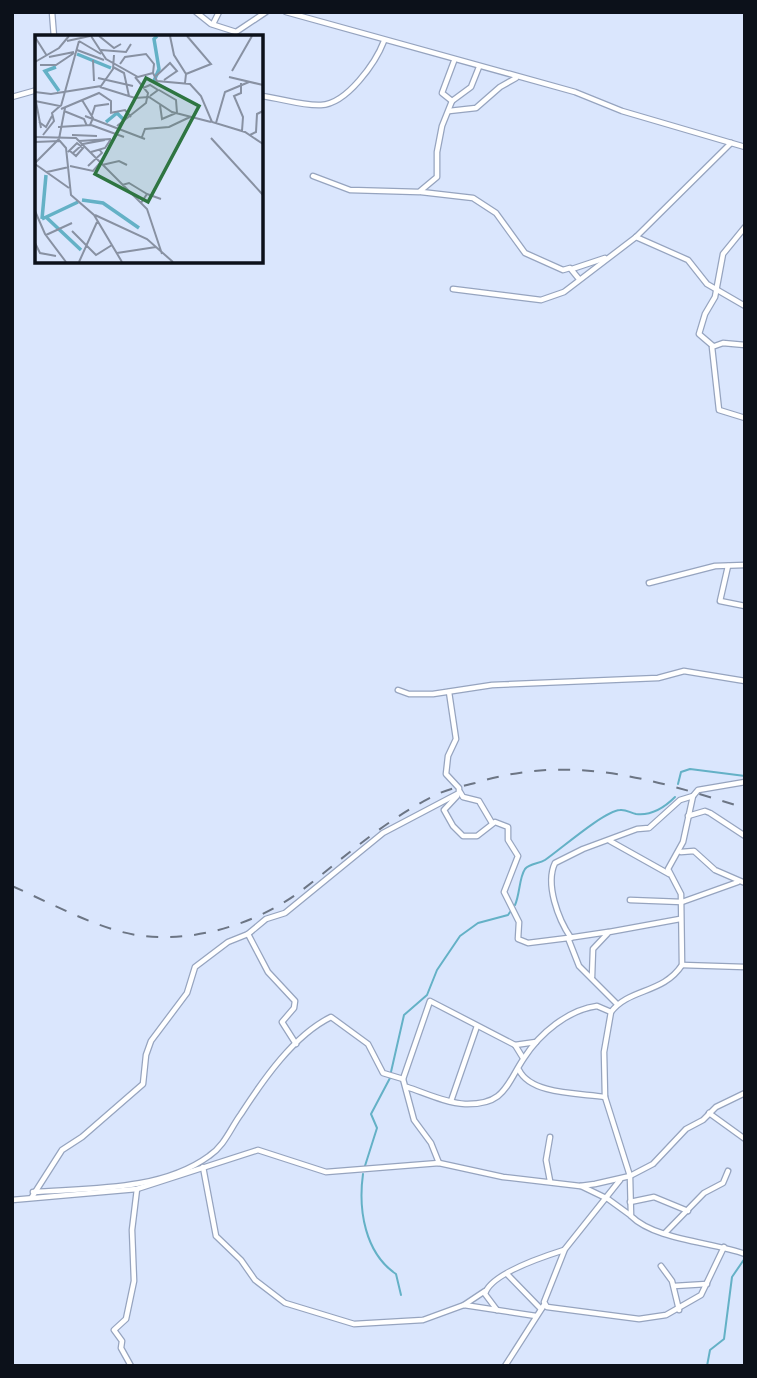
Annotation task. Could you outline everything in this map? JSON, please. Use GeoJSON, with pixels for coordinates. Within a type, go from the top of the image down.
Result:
{"type":"FeatureCollection","features":[{"type":"Feature","properties":{"kind":"street"},"geometry":{"type":"LineString","coordinates":[[52,12],[54,35]]}},
{"type":"Feature","properties":{"kind":"street"},"geometry":{"type":"LineString","coordinates":[[196,12],[213,24],[236,32],[266,12]]}},
{"type":"Feature","properties":{"kind":"street"},"geometry":{"type":"LineString","coordinates":[[213,24],[219,12]]}},
{"type":"Feature","properties":{"kind":"street"},"geometry":{"type":"LineString","coordinates":[[286,12],[454,61],[575,92],[622,111],[745,147]]}},
{"type":"Feature","properties":{"kind":"street"},"geometry":{"type":"LineString","coordinates":[[262,96],[324,105],[353,86],[372,68],[384,41]]}},
{"type":"Feature","properties":{"kind":"street"},"geometry":{"type":"LineString","coordinates":[[452,101],[442,93],[454,61]]}},
{"type":"Feature","properties":{"kind":"street"},"geometry":{"type":"LineString","coordinates":[[421,192],[437,177],[438,144],[452,101],[471,87],[479,67]]}},
{"type":"Feature","properties":{"kind":"street"},"geometry":{"type":"LineString","coordinates":[[448,112],[476,108],[516,77]]}},
{"type":"Feature","properties":{"kind":"street"},"geometry":{"type":"LineString","coordinates":[[12,97],[35,91]]}},
{"type":"Feature","properties":{"kind":"street"},"geometry":{"type":"LineString","coordinates":[[453,289],[541,300],[564,292],[636,237],[731,143]]}},
{"type":"Feature","properties":{"kind":"street"},"geometry":{"type":"LineString","coordinates":[[313,176],[350,190],[421,192],[474,198],[496,213],[525,253],[563,270],[609,257]]}},
{"type":"Feature","properties":{"kind":"street"},"geometry":{"type":"LineString","coordinates":[[713,346],[699,334],[717,289],[723,254],[745,227]]}},
{"type":"Feature","properties":{"kind":"street"},"geometry":{"type":"LineString","coordinates":[[636,237],[688,260],[707,284],[745,306]]}},
{"type":"Feature","properties":{"kind":"street"},"geometry":{"type":"LineString","coordinates":[[572,269],[579,279]]}},
{"type":"Feature","properties":{"kind":"street"},"geometry":{"type":"LineString","coordinates":[[713,346],[723,343],[745,345]]}},
{"type":"Feature","properties":{"kind":"street"},"geometry":{"type":"LineString","coordinates":[[713,346],[711,353],[719,388],[719,410],[745,418]]}},
{"type":"Feature","properties":{"kind":"street"},"geometry":{"type":"LineString","coordinates":[[649,583],[728,566],[745,565]]}},
{"type":"Feature","properties":{"kind":"street"},"geometry":{"type":"LineString","coordinates":[[728,566],[720,601],[745,606]]}},
{"type":"Feature","properties":{"kind":"street"},"geometry":{"type":"LineString","coordinates":[[398,690],[414,695],[510,684],[657,678],[684,671],[745,681]]}},
{"type":"Feature","properties":{"kind":"street"},"geometry":{"type":"LineString","coordinates":[[449,692],[456,739],[448,755],[446,774],[458,793],[479,801],[492,822]]}},
{"type":"Feature","properties":{"kind":"street"},"geometry":{"type":"LineString","coordinates":[[668,874],[669,865],[680,852],[693,796],[698,790],[745,782]]}},
{"type":"Feature","properties":{"kind":"street"},"geometry":{"type":"LineString","coordinates":[[458,793],[444,810],[458,832],[469,837],[477,835],[492,822],[508,827],[508,840],[518,856],[504,892],[519,922],[517,939],[527,943],[570,938],[680,919]]}},
{"type":"Feature","properties":{"kind":"street"},"geometry":{"type":"LineString","coordinates":[[32,1195],[62,1150],[82,1137],[143,1084],[146,1055],[152,1041],[187,993],[195,967],[228,942],[248,934],[266,919],[290,909],[393,827],[458,793]]}},
{"type":"Feature","properties":{"kind":"street"},"geometry":{"type":"LineString","coordinates":[[617,1004],[577,964],[570,938],[558,911],[552,869],[555,863],[570,853],[610,841],[629,832],[649,828],[680,800],[693,796]]}},
{"type":"Feature","properties":{"kind":"street"},"geometry":{"type":"LineString","coordinates":[[688,816],[705,811],[745,836]]}},
{"type":"Feature","properties":{"kind":"street"},"geometry":{"type":"LineString","coordinates":[[610,841],[668,874],[680,888],[682,965]]}},
{"type":"Feature","properties":{"kind":"street"},"geometry":{"type":"LineString","coordinates":[[680,852],[694,851],[715,870],[745,883]]}},
{"type":"Feature","properties":{"kind":"street"},"geometry":{"type":"LineString","coordinates":[[630,900],[644,903],[682,902],[738,882]]}},
{"type":"Feature","properties":{"kind":"street"},"geometry":{"type":"LineString","coordinates":[[592,978],[593,949],[609,932]]}},
{"type":"Feature","properties":{"kind":"street"},"geometry":{"type":"LineString","coordinates":[[248,934],[268,972],[295,1001],[294,1008],[282,1022],[296,1044]]}},
{"type":"Feature","properties":{"kind":"street"},"geometry":{"type":"LineString","coordinates":[[631,1216],[630,1176],[605,1097],[604,1052],[611,1012],[617,1004],[657,988],[682,965],[745,967]]}},
{"type":"Feature","properties":{"kind":"street"},"geometry":{"type":"LineString","coordinates":[[439,1163],[431,1143],[414,1120],[403,1079],[430,1002],[515,1045],[523,1058]]}},
{"type":"Feature","properties":{"kind":"street"},"geometry":{"type":"LineString","coordinates":[[407,1087],[451,1101],[472,1104],[497,1098],[537,1042],[575,1012],[597,1006],[611,1012]]}},
{"type":"Feature","properties":{"kind":"street"},"geometry":{"type":"LineString","coordinates":[[12,1200],[154,1179],[208,1157],[226,1140],[242,1112],[296,1044],[328,1018],[335,1018],[368,1044],[383,1073],[403,1079]]}},
{"type":"Feature","properties":{"kind":"street"},"geometry":{"type":"LineString","coordinates":[[451,1101],[477,1026]]}},
{"type":"Feature","properties":{"kind":"street"},"geometry":{"type":"LineString","coordinates":[[515,1045],[537,1042]]}},
{"type":"Feature","properties":{"kind":"street"},"geometry":{"type":"LineString","coordinates":[[519,1069],[524,1078],[538,1085],[605,1097]]}},
{"type":"Feature","properties":{"kind":"street"},"geometry":{"type":"LineString","coordinates":[[580,1186],[621,1179],[658,1161],[686,1129],[745,1093]]}},
{"type":"Feature","properties":{"kind":"street"},"geometry":{"type":"LineString","coordinates":[[709,1113],[745,1139]]}},
{"type":"Feature","properties":{"kind":"street"},"geometry":{"type":"LineString","coordinates":[[550,1137],[546,1168],[550,1181]]}},
{"type":"Feature","properties":{"kind":"street"},"geometry":{"type":"LineString","coordinates":[[32,1195],[57,1198],[137,1188],[258,1150],[326,1172],[439,1163],[503,1177],[580,1186],[608,1199],[642,1224],[665,1233],[745,1254]]}},
{"type":"Feature","properties":{"kind":"street"},"geometry":{"type":"LineString","coordinates":[[203,1167],[216,1236],[241,1261],[255,1280],[285,1303],[329,1318],[369,1324],[423,1320],[464,1305],[507,1274],[565,1249]]}},
{"type":"Feature","properties":{"kind":"street"},"geometry":{"type":"LineString","coordinates":[[665,1233],[704,1194],[723,1183],[728,1171]]}},
{"type":"Feature","properties":{"kind":"street"},"geometry":{"type":"LineString","coordinates":[[505,1366],[542,1307],[565,1249],[608,1199],[621,1179]]}},
{"type":"Feature","properties":{"kind":"street"},"geometry":{"type":"LineString","coordinates":[[131,1366],[121,1348],[122,1341],[114,1330],[126,1319],[134,1281],[132,1230],[137,1188]]}},
{"type":"Feature","properties":{"kind":"street"},"geometry":{"type":"LineString","coordinates":[[629,1202],[654,1197],[688,1212]]}},
{"type":"Feature","properties":{"kind":"street"},"geometry":{"type":"LineString","coordinates":[[737,1252],[745,1246]]}},
{"type":"Feature","properties":{"kind":"street"},"geometry":{"type":"LineString","coordinates":[[507,1274],[542,1307],[639,1319],[657,1318],[679,1310],[701,1295],[724,1247]]}},
{"type":"Feature","properties":{"kind":"street"},"geometry":{"type":"LineString","coordinates":[[661,1266],[674,1286],[679,1310]]}},
{"type":"Feature","properties":{"kind":"street"},"geometry":{"type":"LineString","coordinates":[[674,1286],[694,1287],[707,1283]]}},
{"type":"Feature","properties":{"kind":"street"},"geometry":{"type":"LineString","coordinates":[[486,1290],[486,1298],[498,1310]]}},
{"type":"Feature","properties":{"kind":"street"},"geometry":{"type":"LineString","coordinates":[[464,1305],[536,1316]]}},
{"type":"Feature","properties":{"kind":"waterway"},"geometry":{"type":"LineString","coordinates":[[678,784],[681,772],[690,769],[745,776]]}},
{"type":"Feature","properties":{"kind":"waterway"},"geometry":{"type":"LineString","coordinates":[[515,905],[527,867],[545,860],[593,823],[613,812],[622,810],[647,814],[675,797]]}},
{"type":"Feature","properties":{"kind":"waterway"},"geometry":{"type":"LineString","coordinates":[[391,1072],[404,1015],[427,995],[437,970],[460,936],[478,923],[508,915],[510,912]]}},
{"type":"Feature","properties":{"kind":"waterway"},"geometry":{"type":"LineString","coordinates":[[364,1169],[377,1128],[371,1114],[390,1078]]}},
{"type":"Feature","properties":{"kind":"waterway"},"geometry":{"type":"LineString","coordinates":[[363,1174],[362,1202],[366,1230],[377,1255],[396,1274],[401,1295]]}},
{"type":"Feature","properties":{"kind":"waterway"},"geometry":{"type":"LineString","coordinates":[[707,1366],[710,1350],[724,1339],[732,1277],[745,1258]]}},
{"type":"Feature","properties":{"kind":"railway"},"geometry":{"type":"LineString","coordinates":[[12,886],[115,930],[138,935],[187,936],[236,925],[281,904],[402,814],[440,793],[511,774],[545,770],[612,773],[644,779],[745,808]]}}]}
